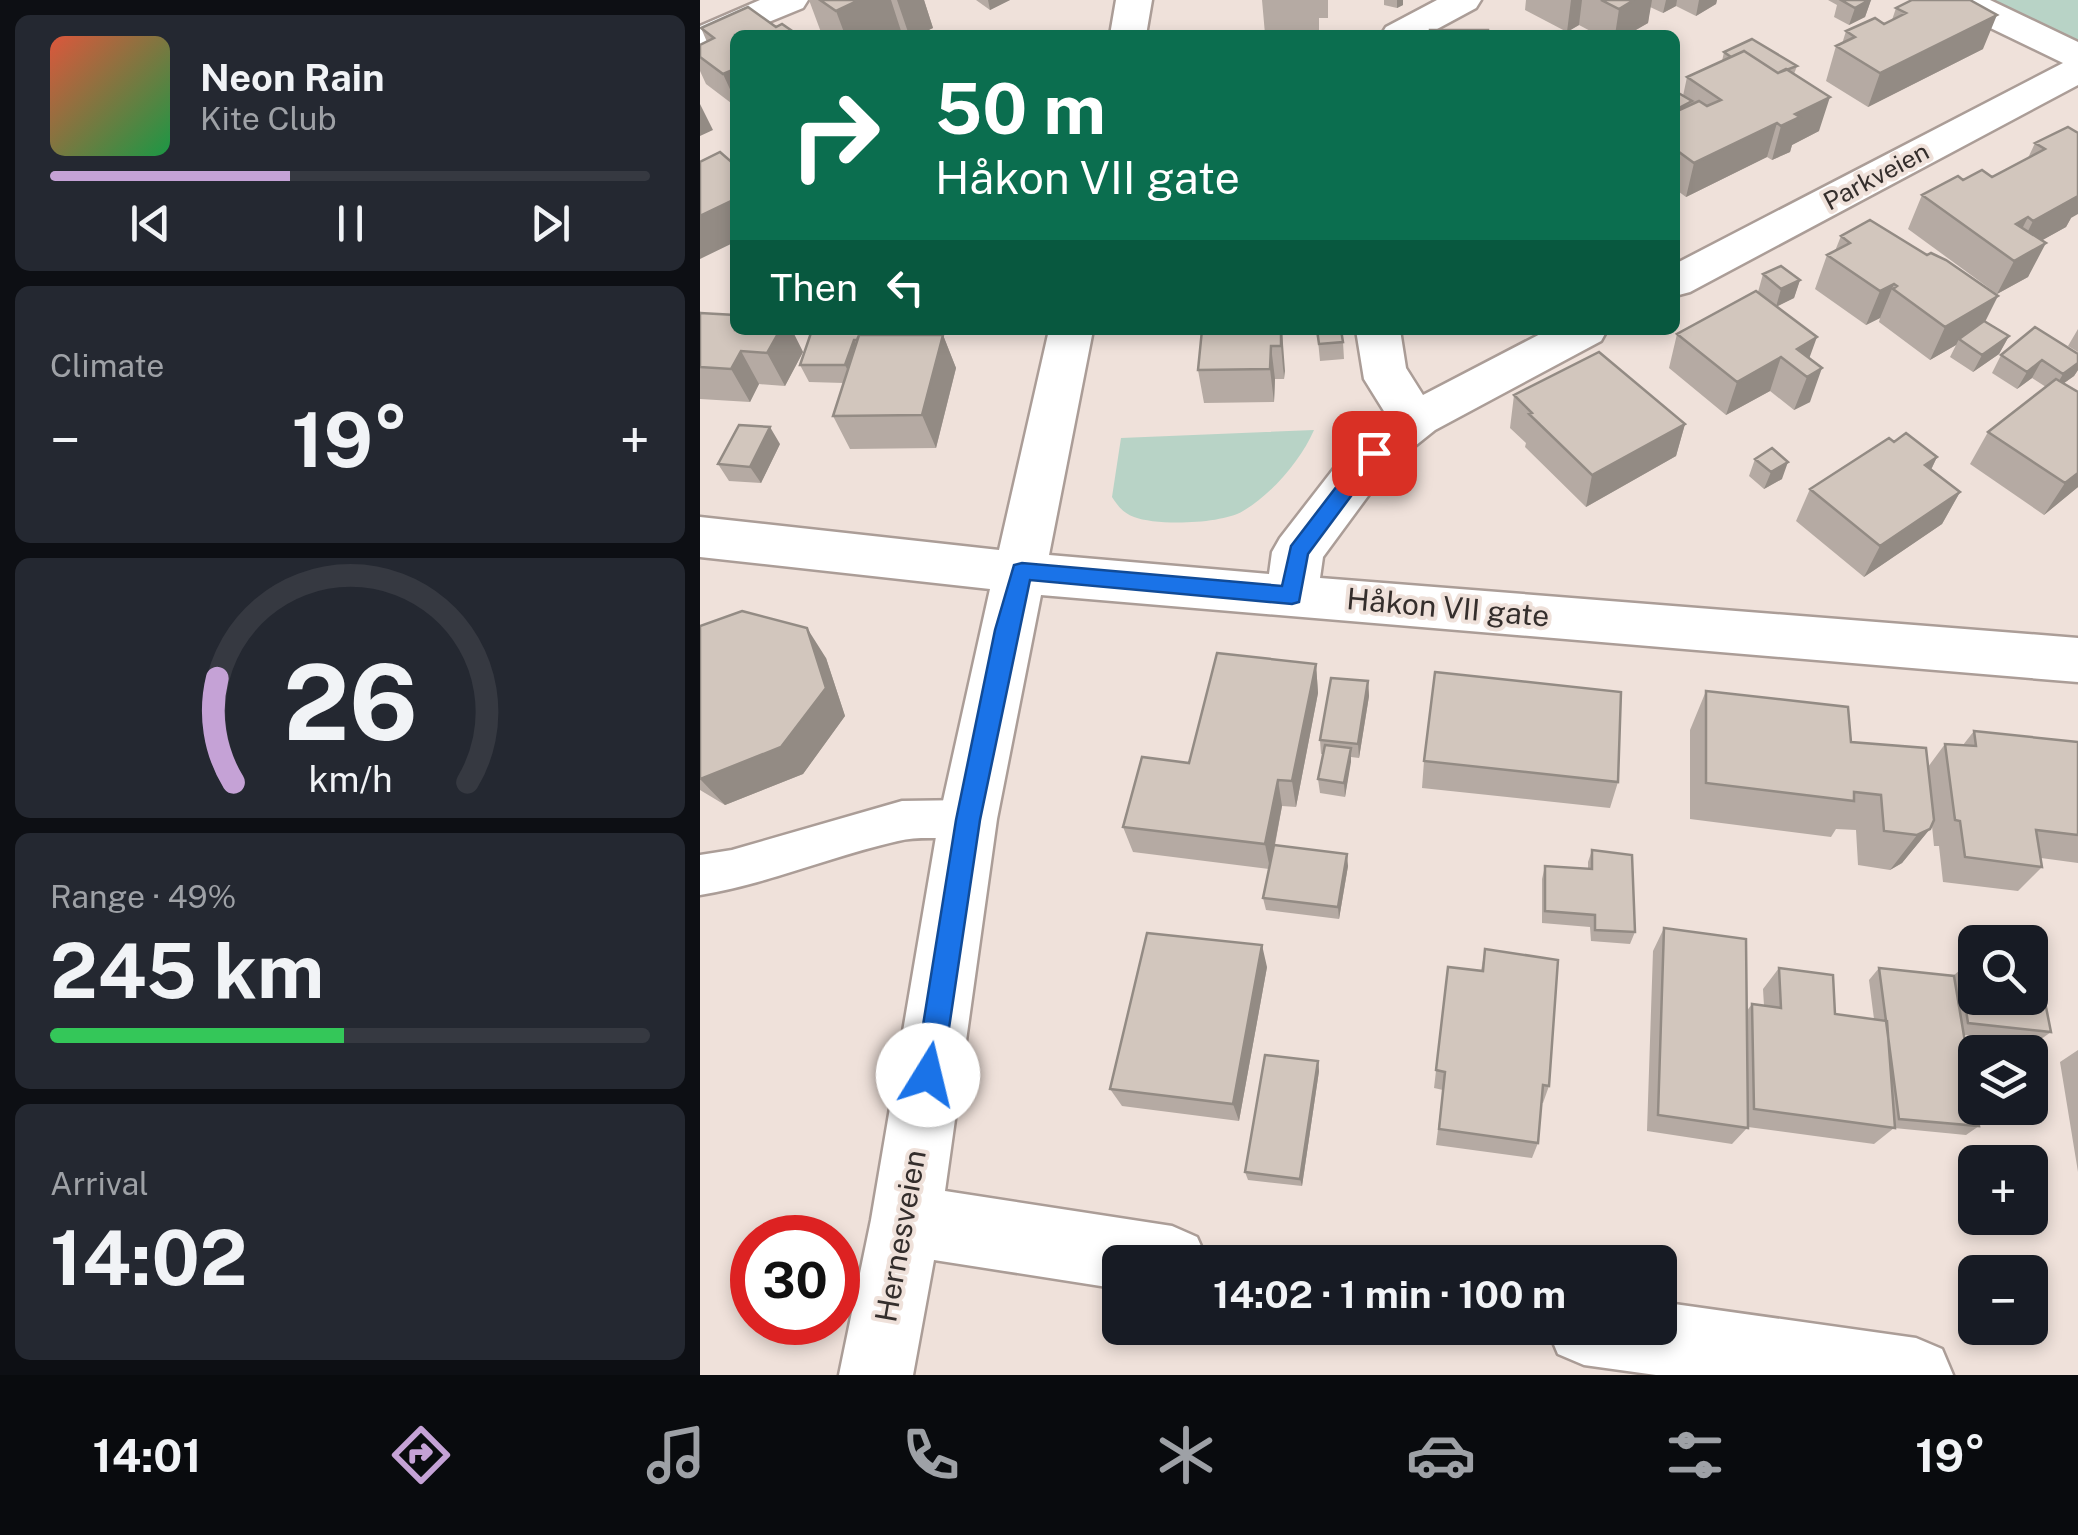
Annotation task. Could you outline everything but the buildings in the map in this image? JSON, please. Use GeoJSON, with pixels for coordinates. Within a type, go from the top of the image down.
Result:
{"type":"FeatureCollection","features":[{"type":"Feature","properties":{"kind":"street"},"geometry":{"type":"LineString","coordinates":[[700,40],[790,0]]}},
{"type":"Feature","properties":{"kind":"street"},"geometry":{"type":"LineString","coordinates":[[1129,30],[1134,0]]}},
{"type":"Feature","properties":{"kind":"street"},"geometry":{"type":"LineString","coordinates":[[1408,30],[1463,0]]}},
{"type":"Feature","properties":{"kind":"street"},"geometry":{"type":"LineString","coordinates":[[1962,0],[2078,56]]}},
{"type":"Feature","properties":{"kind":"street","name":"Parkveien"},"geometry":{"type":"LineString","coordinates":[[1680,279],[2078,70]]}},
{"type":"Feature","properties":{"kind":"street"},"geometry":{"type":"LineString","coordinates":[[2010,104],[2054,128]]}},
{"type":"Feature","properties":{"kind":"street","name":"Hernesveien"},"geometry":{"type":"LineString","coordinates":[[876,1375],[906,1220],[968,820],[1070,335]]}},
{"type":"Feature","properties":{"kind":"street"},"geometry":{"type":"LineString","coordinates":[[1378,335],[1380,362],[1388,386],[1397,400],[1418,418]]}},
{"type":"Feature","properties":{"kind":"street"},"geometry":{"type":"LineString","coordinates":[[1292,596],[1298,552],[1374,453],[1418,418],[1576,335]]}},
{"type":"Feature","properties":{"kind":"street","name":"Håkon VII gate"},"geometry":{"type":"LineString","coordinates":[[700,538],[942,566],[2078,660]]}},
{"type":"Feature","properties":{"kind":"street"},"geometry":{"type":"LineString","coordinates":[[906,1220],[1102,1251]]}},
{"type":"Feature","properties":{"kind":"street"},"geometry":{"type":"LineString","coordinates":[[1636,1345],[1676,1358],[1916,1375]]}},
{"type":"Feature","properties":{"kind":"lane"},"geometry":{"type":"LineString","coordinates":[[700,875],[732,870],[902,820],[968,820]]}},
{"type":"Feature","properties":{"kind":"green space"},"geometry":{"type":"Polygon","coordinates":[[[1994,0],[2078,0],[2078,41],[1994,0]]]}},
{"type":"Feature","properties":{"kind":"green space"},"geometry":{"type":"Polygon","coordinates":[[[1314,430],[1302,453],[1275,486],[1233,515],[1189,522],[1144,520],[1127,513],[1112,497],[1121,438],[1314,430]]]}},
{"type":"Feature","properties":{"kind":"route"},"geometry":{"type":"LineString","coordinates":[[928,1075],[968,820],[1006,630],[1022,571],[1292,596],[1298,552],[1374,453]]}}]}
